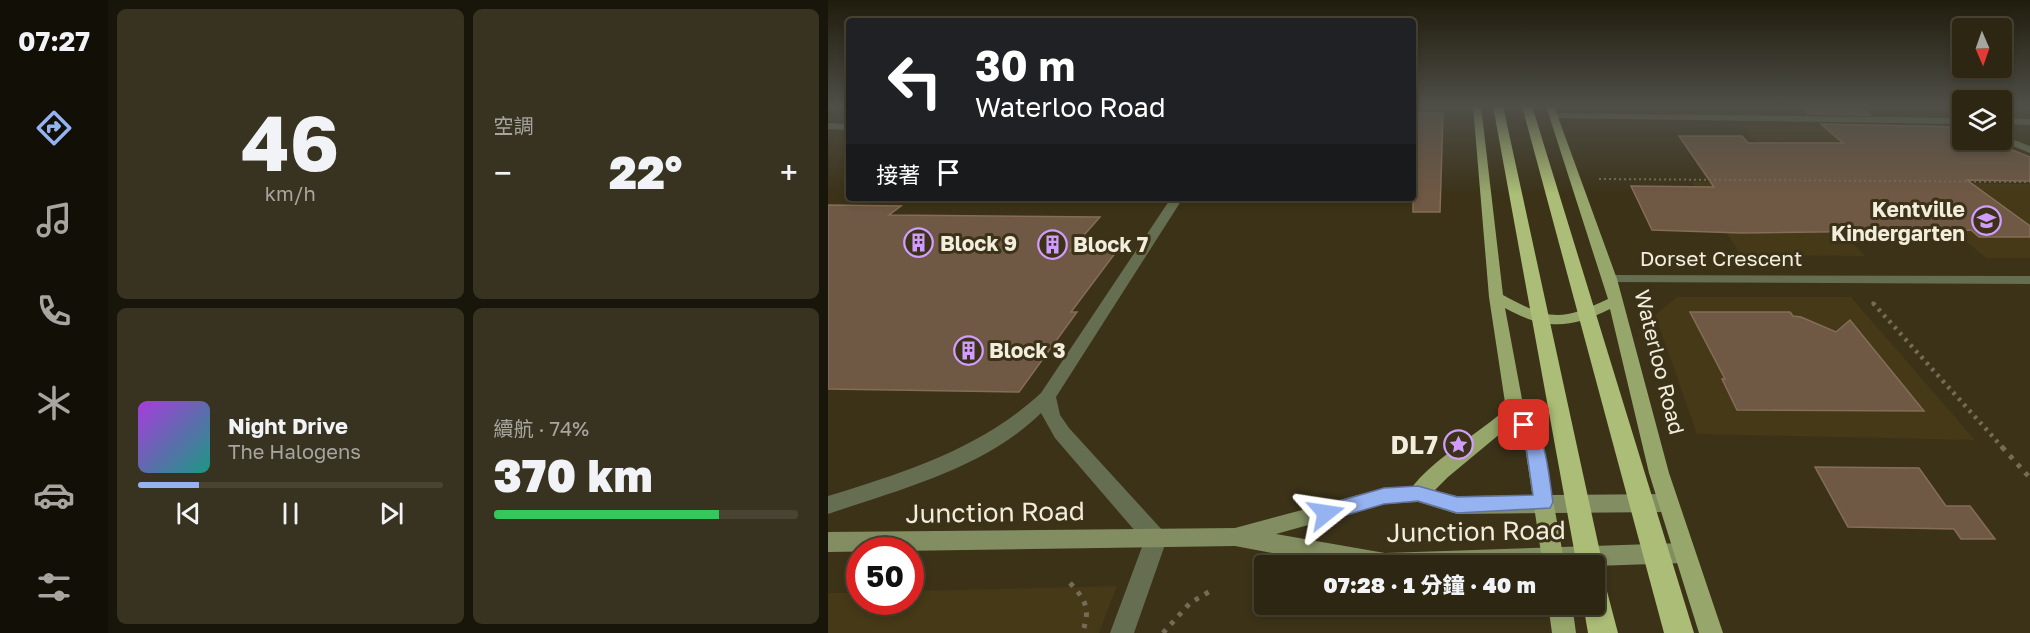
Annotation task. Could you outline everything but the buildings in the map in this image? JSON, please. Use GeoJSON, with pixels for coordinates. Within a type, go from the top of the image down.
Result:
{"type":"FeatureCollection","features":[{"type":"Feature","properties":{"kind":"highway"},"geometry":{"type":"LineString","coordinates":[[1502,136],[1588,555]]}},
{"type":"Feature","properties":{"kind":"highway"},"geometry":{"type":"LineString","coordinates":[[1535,136],[1679,633]]}},
{"type":"Feature","properties":{"kind":"highway"},"geometry":{"type":"LineString","coordinates":[[1600,615],[1604,633]]}},
{"type":"Feature","properties":{"kind":"main road"},"geometry":{"type":"LineString","coordinates":[[1480,136],[1496,297],[1515,411],[1533,439],[1552,555]]}},
{"type":"Feature","properties":{"kind":"main road","name":"Waterloo Road"},"geometry":{"type":"LineString","coordinates":[[1560,136],[1610,279],[1614,302],[1668,503],[1711,633]]}},
{"type":"Feature","properties":{"kind":"main road"},"geometry":{"type":"LineString","coordinates":[[1496,297],[1545,321],[1569,322],[1614,302]]}},
{"type":"Feature","properties":{"kind":"main road"},"geometry":{"type":"LineString","coordinates":[[1418,494],[1437,473],[1488,437],[1515,411]]}},
{"type":"Feature","properties":{"kind":"main road","name":"Junction Road"},"geometry":{"type":"LineString","coordinates":[[1235,537],[1384,496],[1418,494],[1457,505],[1544,502],[1668,503]]}},
{"type":"Feature","properties":{"kind":"main road","name":"Junction Road"},"geometry":{"type":"LineString","coordinates":[[828,542],[1235,537],[1338,555]]}},
{"type":"Feature","properties":{"kind":"main road","name":"Junction Road"},"geometry":{"type":"LineString","coordinates":[[1605,558],[1683,553]]}},
{"type":"Feature","properties":{"kind":"main road"},"geometry":{"type":"LineString","coordinates":[[1562,615],[1564,633]]}},
{"type":"Feature","properties":{"kind":"street"},"geometry":{"type":"LineString","coordinates":[[2012,143],[2030,150]]}},
{"type":"Feature","properties":{"kind":"street"},"geometry":{"type":"LineString","coordinates":[[828,505],[935,469],[1005,432],[1032,414],[1047,397],[1175,201]]}},
{"type":"Feature","properties":{"kind":"street","name":"Dorset Crescent"},"geometry":{"type":"LineString","coordinates":[[1610,279],[2011,280],[2030,282]]}},
{"type":"Feature","properties":{"kind":"street"},"geometry":{"type":"LineString","coordinates":[[1047,397],[1051,416],[1062,433],[1156,538],[1122,633]]}},
{"type":"Feature","properties":{"kind":"path"},"geometry":{"type":"LineString","coordinates":[[1598,179],[2030,182]]}},
{"type":"Feature","properties":{"kind":"path"},"geometry":{"type":"LineString","coordinates":[[1870,300],[2030,478]]}},
{"type":"Feature","properties":{"kind":"path"},"geometry":{"type":"LineString","coordinates":[[1070,583],[1087,601],[1089,615],[1082,633]]}},
{"type":"Feature","properties":{"kind":"path"},"geometry":{"type":"LineString","coordinates":[[1163,633],[1190,603],[1212,590]]}},
{"type":"Feature","properties":{"kind":"shaded area"},"geometry":{"type":"Polygon","coordinates":[[[1752,136],[1838,136],[1892,180],[1792,179],[1752,136]]]}},
{"type":"Feature","properties":{"kind":"shaded area"},"geometry":{"type":"Polygon","coordinates":[[[1692,182],[1795,182],[1865,256],[1741,255],[1692,182]]]}},
{"type":"Feature","properties":{"kind":"shaded area","name":"Kentville Kindergarten"},"geometry":{"type":"Polygon","coordinates":[[[1896,183],[2030,184],[2030,258],[1986,258],[1896,183]]]}},
{"type":"Feature","properties":{"kind":"shaded area"},"geometry":{"type":"Polygon","coordinates":[[[1677,297],[1851,297],[1975,440],[1697,434],[1655,315],[1677,297]]]}},
{"type":"Feature","properties":{"kind":"shaded area"},"geometry":{"type":"Polygon","coordinates":[[[1117,586],[1099,633],[828,633],[828,593],[846,593],[846,615],[924,615],[924,591],[1117,586]]]}},
{"type":"Feature","properties":{"kind":"place","name":"Kentville Kindergarten"},"geometry":{"type":"Point","coordinates":[1986,221]}},
{"type":"Feature","properties":{"kind":"place","name":"Block 9"},"geometry":{"type":"Point","coordinates":[919,243]}},
{"type":"Feature","properties":{"kind":"place","name":"Block 7"},"geometry":{"type":"Point","coordinates":[1052,244]}},
{"type":"Feature","properties":{"kind":"place","name":"Block 3"},"geometry":{"type":"Point","coordinates":[968,350]}},
{"type":"Feature","properties":{"kind":"place","name":"DL7"},"geometry":{"type":"Point","coordinates":[1459,444]}},
{"type":"Feature","properties":{"kind":"route"},"geometry":{"type":"LineString","coordinates":[[1326,513],[1384,496],[1418,494],[1457,505],[1544,502],[1533,439],[1524,425]]}}]}
